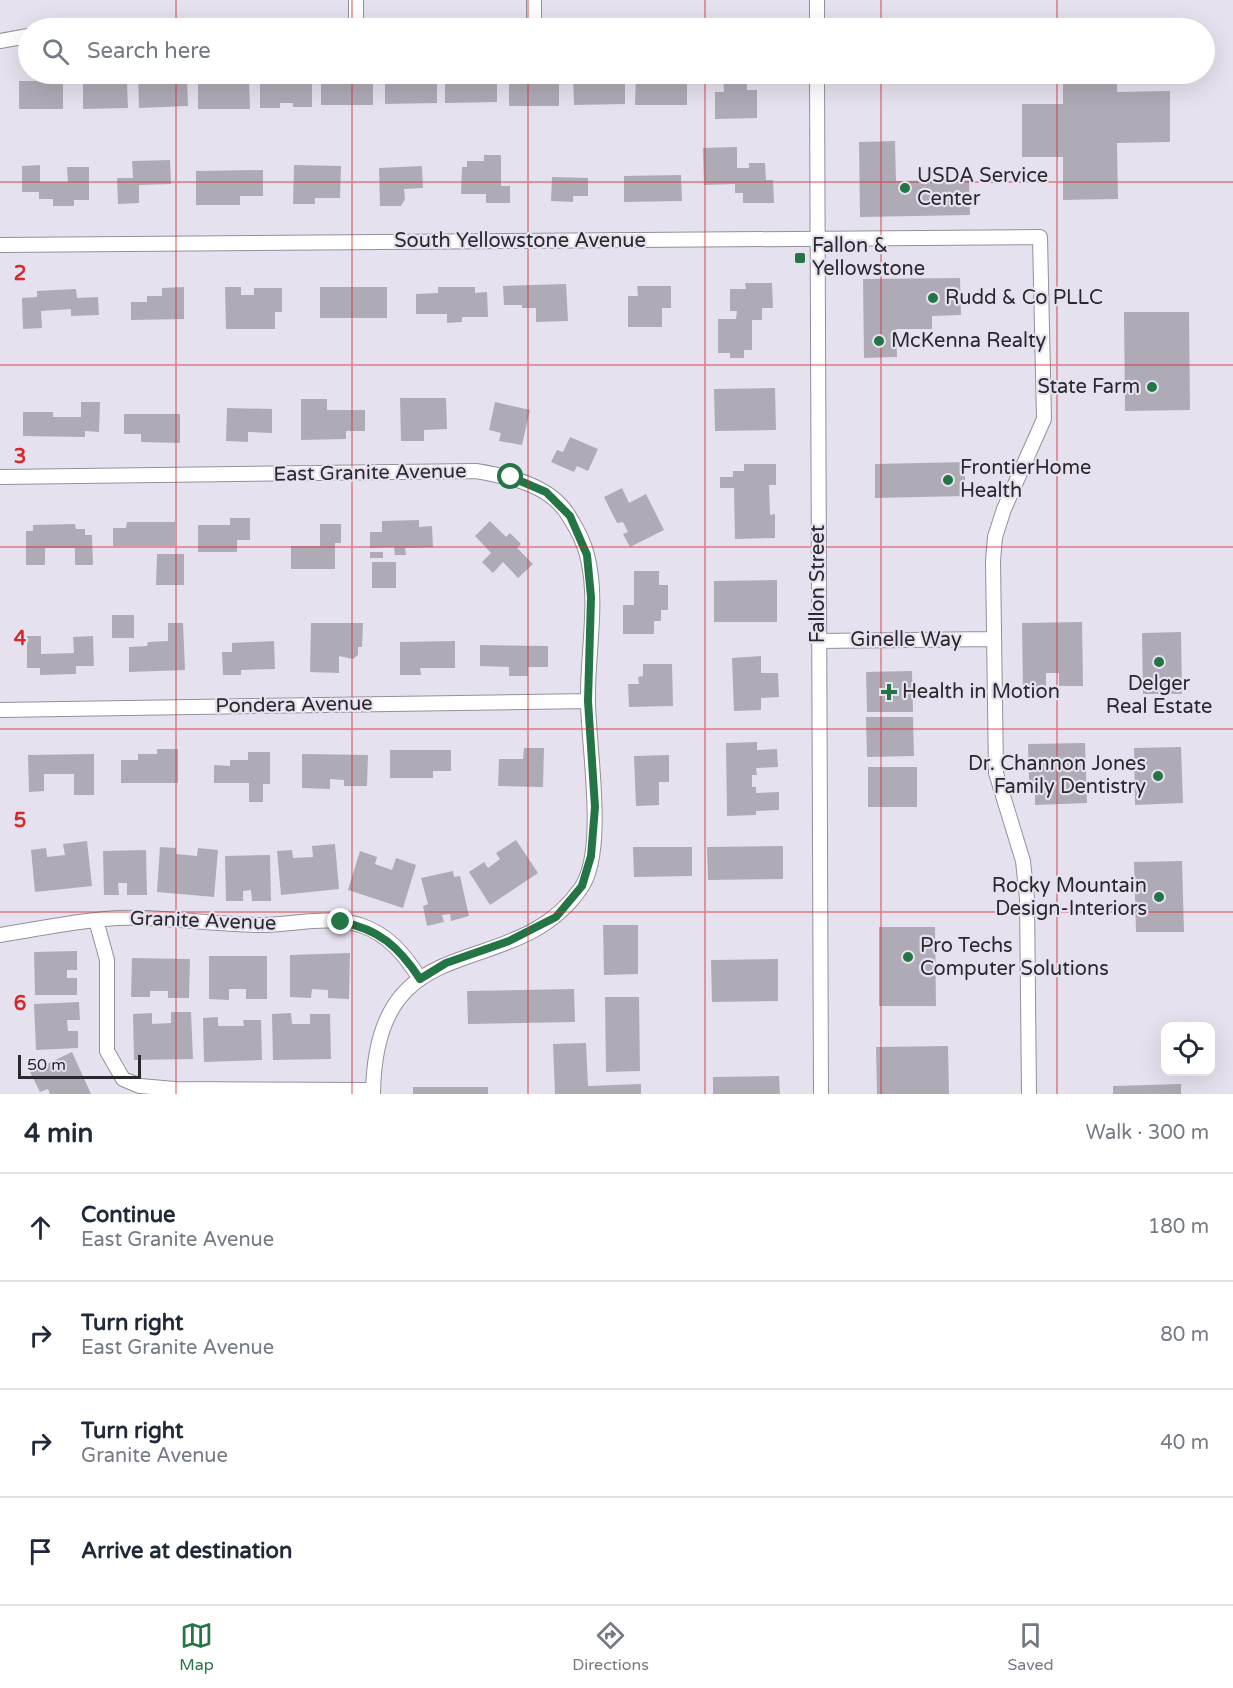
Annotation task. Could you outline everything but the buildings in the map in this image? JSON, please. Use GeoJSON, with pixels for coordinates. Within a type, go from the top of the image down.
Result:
{"type":"FeatureCollection","features":[{"type":"Feature","properties":{"kind":"street"},"geometry":{"type":"LineString","coordinates":[[356,0],[356,18]]}},
{"type":"Feature","properties":{"kind":"street"},"geometry":{"type":"LineString","coordinates":[[534,0],[534,18]]}},
{"type":"Feature","properties":{"kind":"street"},"geometry":{"type":"LineString","coordinates":[[817,0],[817,18]]}},
{"type":"Feature","properties":{"kind":"street"},"geometry":{"type":"LineString","coordinates":[[0,41],[18,38]]}},
{"type":"Feature","properties":{"kind":"street","name":"Fallon Street"},"geometry":{"type":"LineString","coordinates":[[817,84],[821,1094]]}},
{"type":"Feature","properties":{"kind":"street","name":"South Yellowstone Avenue"},"geometry":{"type":"LineString","coordinates":[[0,244],[1040,237],[1044,419],[1004,508],[995,537],[994,639]]}},
{"type":"Feature","properties":{"kind":"street","name":"East Granite Avenue"},"geometry":{"type":"LineString","coordinates":[[0,477],[476,471],[511,477],[546,492],[570,516],[587,555],[591,597],[588,701],[595,807],[591,856],[582,886],[556,917],[538,928],[509,941],[446,963],[420,979],[394,1006],[381,1034],[377,1049],[373,1092]]}},
{"type":"Feature","properties":{"kind":"street"},"geometry":{"type":"LineString","coordinates":[[994,639],[996,773],[1023,861],[1027,898],[1029,1094]]}},
{"type":"Feature","properties":{"kind":"street","name":"Ginelle Way"},"geometry":{"type":"LineString","coordinates":[[818,641],[994,639]]}},
{"type":"Feature","properties":{"kind":"street","name":"Pondera Avenue"},"geometry":{"type":"LineString","coordinates":[[0,710],[588,701]]}},
{"type":"Feature","properties":{"kind":"street","name":"Granite Avenue"},"geometry":{"type":"LineString","coordinates":[[0,935],[96,920],[167,919],[229,925],[324,920],[341,922],[376,932],[393,943],[420,979]]}},
{"type":"Feature","properties":{"kind":"street"},"geometry":{"type":"LineString","coordinates":[[96,920],[106,960],[107,1051],[123,1079],[140,1086],[175,1089],[373,1092]]}},
{"type":"Feature","properties":{"kind":"place","name":"USDA Service Center"},"geometry":{"type":"Point","coordinates":[905,188]}},
{"type":"Feature","properties":{"kind":"place","name":"Fallon & Yellowstone"},"geometry":{"type":"Point","coordinates":[800,258]}},
{"type":"Feature","properties":{"kind":"place","name":"Rudd & Co PLLC"},"geometry":{"type":"Point","coordinates":[933,298]}},
{"type":"Feature","properties":{"kind":"place","name":"McKenna Realty"},"geometry":{"type":"Point","coordinates":[879,341]}},
{"type":"Feature","properties":{"kind":"place","name":"State Farm"},"geometry":{"type":"Point","coordinates":[1152,387]}},
{"type":"Feature","properties":{"kind":"place","name":"FrontierHome Health"},"geometry":{"type":"Point","coordinates":[948,480]}},
{"type":"Feature","properties":{"kind":"place","name":"Delger Real Estate"},"geometry":{"type":"Point","coordinates":[1159,662]}},
{"type":"Feature","properties":{"kind":"place","name":"Health in Motion"},"geometry":{"type":"Point","coordinates":[889,692]}},
{"type":"Feature","properties":{"kind":"place","name":"Dr. Channon Jones Family Dentistry"},"geometry":{"type":"Point","coordinates":[1158,776]}},
{"type":"Feature","properties":{"kind":"place","name":"Rocky Mountain Design-Interiors"},"geometry":{"type":"Point","coordinates":[1159,897]}},
{"type":"Feature","properties":{"kind":"place","name":"Pro Techs Computer Solutions"},"geometry":{"type":"Point","coordinates":[908,957]}},
{"type":"Feature","properties":{"kind":"route"},"geometry":{"type":"LineString","coordinates":[[341,922],[360,925],[393,943],[420,979],[446,963],[529,933],[556,917],[582,886],[591,856],[595,807],[588,701],[591,597],[587,555],[570,516],[546,492],[511,477]]}}]}
